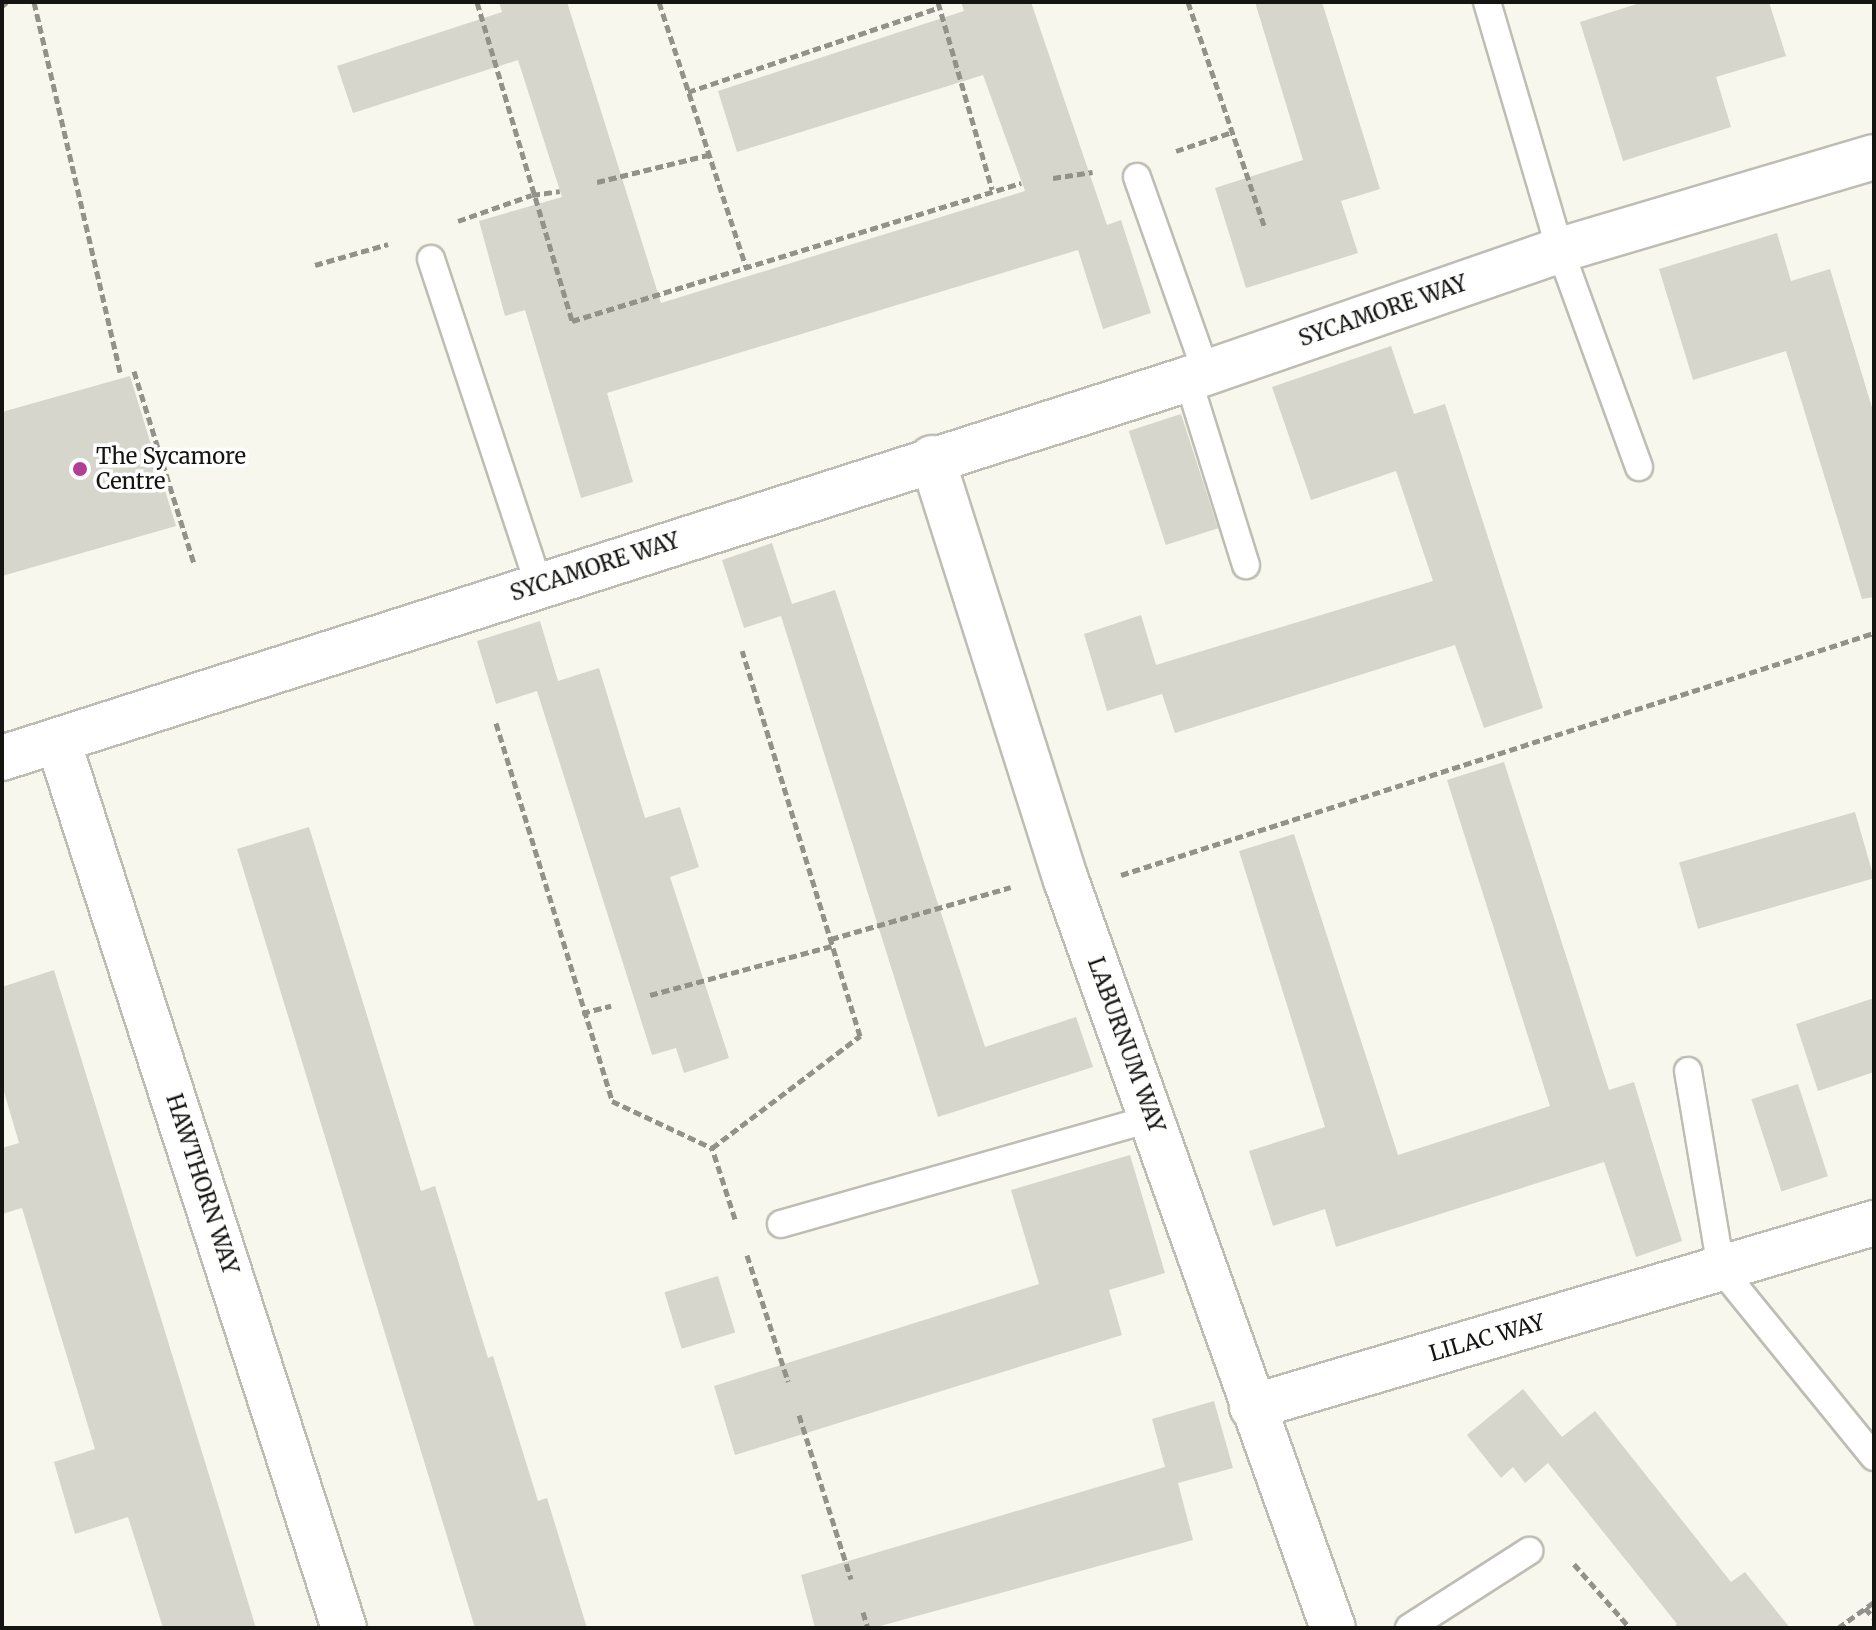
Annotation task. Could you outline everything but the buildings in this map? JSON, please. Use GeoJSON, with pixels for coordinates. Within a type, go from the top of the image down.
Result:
{"type":"FeatureCollection","features":[{"type":"Feature","properties":{"kind":"street","name":"SYCAMORE WAY"},"geometry":{"type":"LineString","coordinates":[[2,758],[1197,375],[1560,250],[1874,157]]}},
{"type":"Feature","properties":{"kind":"street","name":"LABURNUM WAY"},"geometry":{"type":"LineString","coordinates":[[932,458],[1066,880],[1333,1628]]}},
{"type":"Feature","properties":{"kind":"street","name":"HAWTHORN WAY"},"geometry":{"type":"LineString","coordinates":[[58,741],[344,1628]]}},
{"type":"Feature","properties":{"kind":"street","name":"LILAC WAY"},"geometry":{"type":"LineString","coordinates":[[1252,1407],[1874,1223]]}},
{"type":"Feature","properties":{"kind":"lane"},"geometry":{"type":"LineString","coordinates":[[1487,2],[1560,250],[1639,467]]}},
{"type":"Feature","properties":{"kind":"lane"},"geometry":{"type":"LineString","coordinates":[[1137,177],[1197,375],[1246,565]]}},
{"type":"Feature","properties":{"kind":"lane"},"geometry":{"type":"LineString","coordinates":[[431,259],[539,585]]}},
{"type":"Feature","properties":{"kind":"lane"},"geometry":{"type":"LineString","coordinates":[[1688,1071],[1721,1269],[1874,1457]]}},
{"type":"Feature","properties":{"kind":"lane"},"geometry":{"type":"LineString","coordinates":[[781,1224],[1153,1118]]}},
{"type":"Feature","properties":{"kind":"lane"},"geometry":{"type":"LineString","coordinates":[[1409,1628],[1529,1551]]}},
{"type":"Feature","properties":{"kind":"path"},"geometry":{"type":"LineString","coordinates":[[2,6],[7,2]]}},
{"type":"Feature","properties":{"kind":"path"},"geometry":{"type":"LineString","coordinates":[[34,2],[120,372]]}},
{"type":"Feature","properties":{"kind":"path"},"geometry":{"type":"LineString","coordinates":[[477,2],[572,321],[992,189],[1021,183]]}},
{"type":"Feature","properties":{"kind":"path"},"geometry":{"type":"LineString","coordinates":[[659,2],[746,267]]}},
{"type":"Feature","properties":{"kind":"path"},"geometry":{"type":"LineString","coordinates":[[1188,2],[1265,228]]}},
{"type":"Feature","properties":{"kind":"path"},"geometry":{"type":"LineString","coordinates":[[688,92],[939,4],[992,189]]}},
{"type":"Feature","properties":{"kind":"path"},"geometry":{"type":"LineString","coordinates":[[597,182],[708,155]]}},
{"type":"Feature","properties":{"kind":"path"},"geometry":{"type":"LineString","coordinates":[[134,371],[194,564]]}},
{"type":"Feature","properties":{"kind":"path"},"geometry":{"type":"LineString","coordinates":[[1118,876],[1874,633]]}},
{"type":"Feature","properties":{"kind":"path"},"geometry":{"type":"LineString","coordinates":[[712,1148],[860,1036],[742,651]]}},
{"type":"Feature","properties":{"kind":"path"},"geometry":{"type":"LineString","coordinates":[[496,723],[582,1013],[612,1101],[712,1148],[740,1236]]}},
{"type":"Feature","properties":{"kind":"path"},"geometry":{"type":"LineString","coordinates":[[650,995],[1025,883]]}},
{"type":"Feature","properties":{"kind":"path"},"geometry":{"type":"LineString","coordinates":[[582,1013],[611,1006]]}},
{"type":"Feature","properties":{"kind":"path"},"geometry":{"type":"LineString","coordinates":[[745,1250],[788,1381]]}},
{"type":"Feature","properties":{"kind":"path"},"geometry":{"type":"LineString","coordinates":[[799,1415],[851,1579]]}},
{"type":"Feature","properties":{"kind":"path"},"geometry":{"type":"LineString","coordinates":[[1569,1558],[1630,1628]]}},
{"type":"Feature","properties":{"kind":"path"},"geometry":{"type":"LineString","coordinates":[[1838,1628],[1874,1602]]}},
{"type":"Feature","properties":{"kind":"path"},"geometry":{"type":"LineString","coordinates":[[1865,1608],[1874,1618]]}},
{"type":"Feature","properties":{"kind":"path"},"geometry":{"type":"LineString","coordinates":[[863,1612],[868,1628]]}},
{"type":"Feature","properties":{"kind":"place","name":"The Sycamore Centre"},"geometry":{"type":"Point","coordinates":[80,469]}}]}
